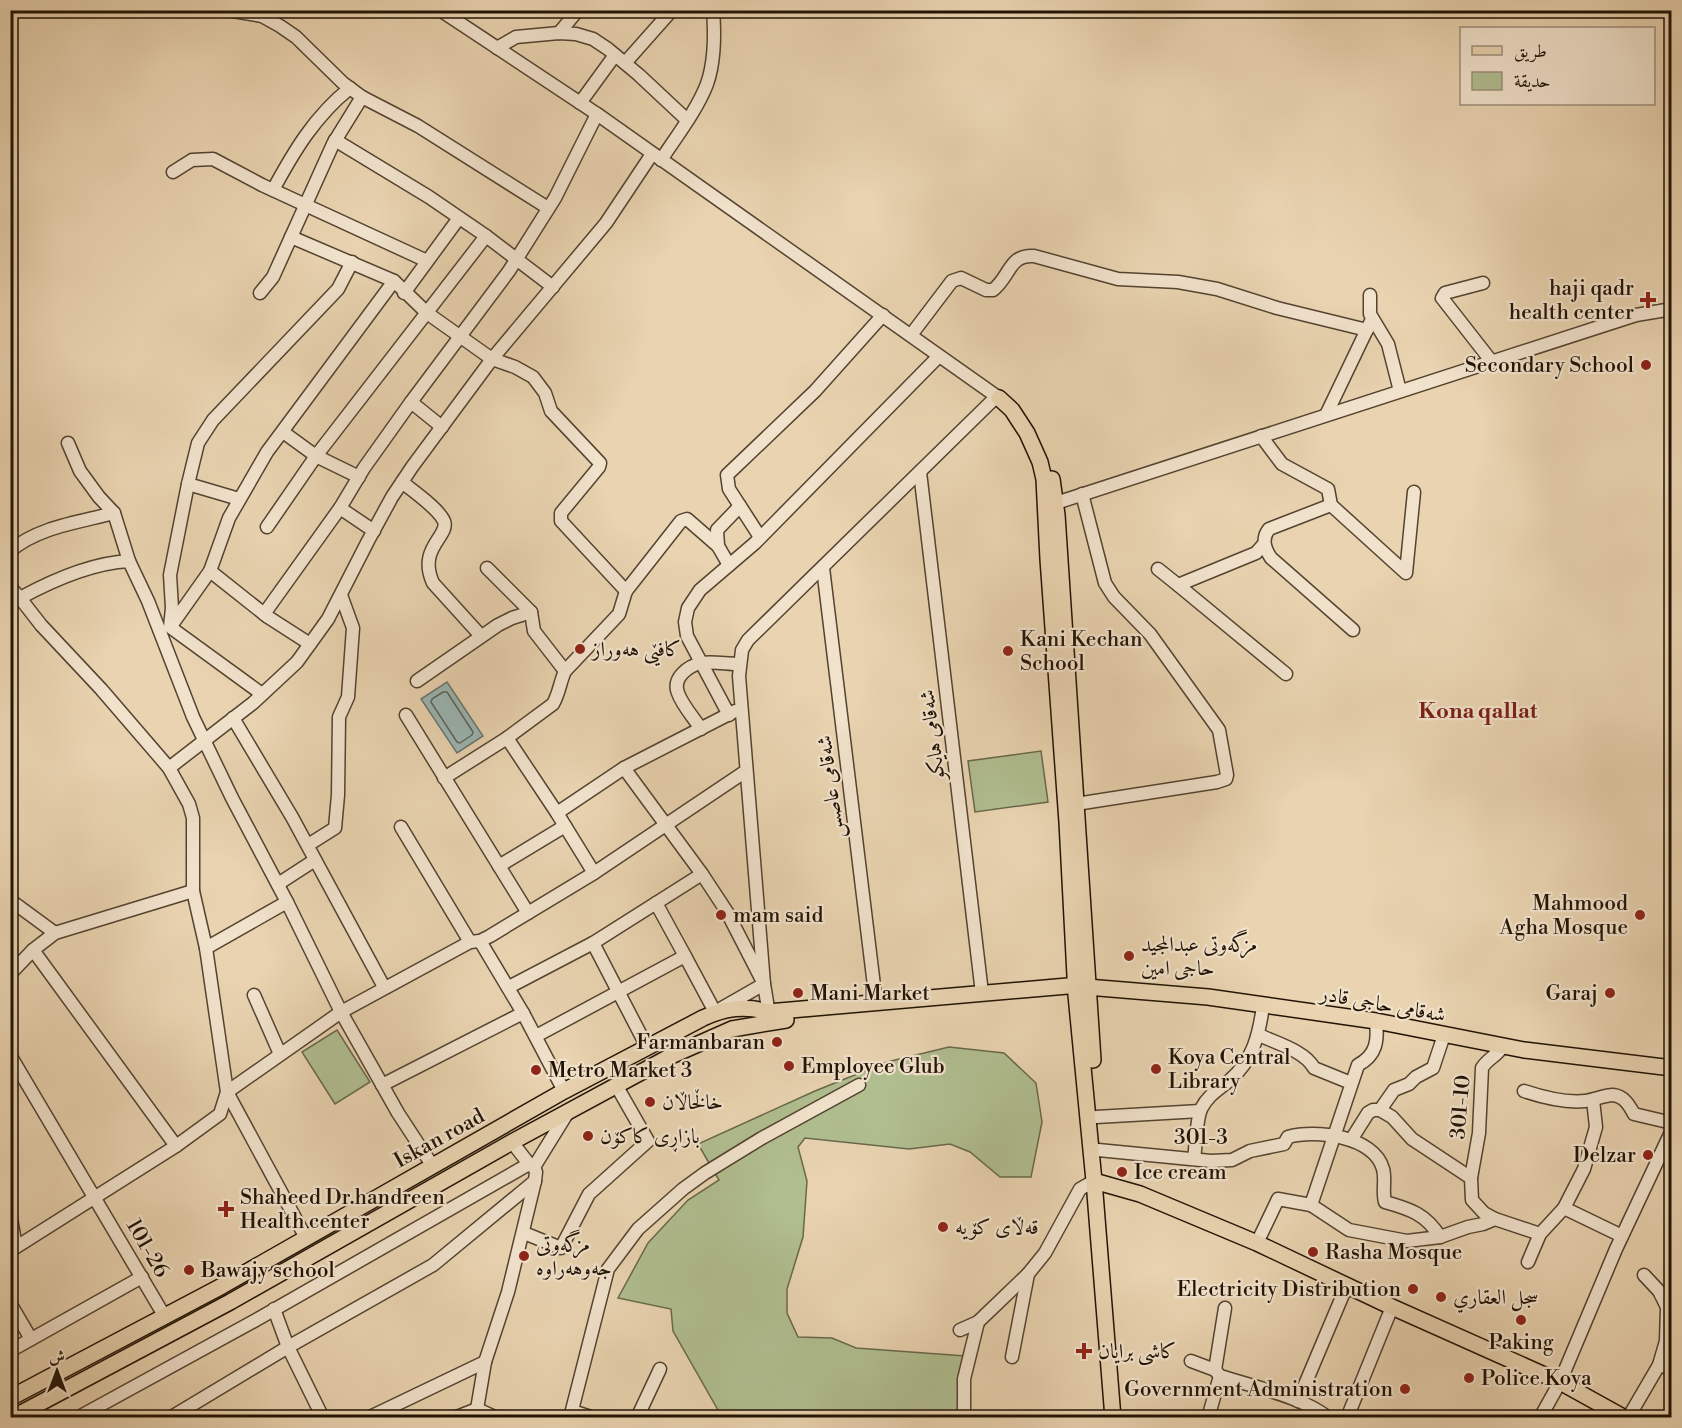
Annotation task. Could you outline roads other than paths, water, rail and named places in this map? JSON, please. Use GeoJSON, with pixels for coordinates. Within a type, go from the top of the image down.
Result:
{"type":"FeatureCollection","features":[{"type":"Feature","properties":{"kind":"main road"},"geometry":{"type":"LineString","coordinates":[[998,397],[1012,410],[1032,443],[1060,500],[1076,804],[1079,989],[1096,1117],[1098,1181]]}},
{"type":"Feature","properties":{"kind":"main road"},"geometry":{"type":"LineString","coordinates":[[1060,500],[1067,822],[1079,989],[1098,1181],[1113,1418]]}},
{"type":"Feature","properties":{"kind":"main road"},"geometry":{"type":"LineString","coordinates":[[769,1016],[876,1002],[982,993],[1079,989]]}},
{"type":"Feature","properties":{"kind":"main road"},"geometry":{"type":"LineString","coordinates":[[769,1016],[1079,989]]}},
{"type":"Feature","properties":{"kind":"main road","name":"شەقامی حاجی قادر"},"geometry":{"type":"LineString","coordinates":[[1079,989],[1208,997],[1376,1021],[1502,1047],[1671,1068]]}},
{"type":"Feature","properties":{"kind":"main road","name":"Iskan road"},"geometry":{"type":"LineString","coordinates":[[10,1398],[165,1317],[306,1239],[564,1090],[715,1012],[754,1008],[769,1016]]}},
{"type":"Feature","properties":{"kind":"main road"},"geometry":{"type":"LineString","coordinates":[[715,1012],[725,1031]]}},
{"type":"Feature","properties":{"kind":"main road","name":"Iskan road"},"geometry":{"type":"LineString","coordinates":[[12,1418],[217,1309],[616,1085],[725,1031],[769,1016]]}},
{"type":"Feature","properties":{"kind":"main road"},"geometry":{"type":"LineString","coordinates":[[1098,1181],[1140,1194],[1257,1243],[1392,1307],[1560,1382],[1626,1418]]}},
{"type":"Feature","properties":{"kind":"main road"},"geometry":{"type":"LineString","coordinates":[[207,1294],[217,1309]]}},
{"type":"Feature","properties":{"kind":"street"},"geometry":{"type":"LineString","coordinates":[[440,10],[597,114],[998,397],[748,640],[742,650],[739,664],[741,707],[764,984],[769,1016]]}},
{"type":"Feature","properties":{"kind":"street"},"geometry":{"type":"LineString","coordinates":[[559,33],[578,10]]}},
{"type":"Feature","properties":{"kind":"street"},"geometry":{"type":"LineString","coordinates":[[580,103],[620,59],[672,10]]}},
{"type":"Feature","properties":{"kind":"street"},"geometry":{"type":"LineString","coordinates":[[169,768],[262,694],[297,662],[328,619],[402,482],[492,359],[606,223],[687,119],[707,84],[714,44],[713,10]]}},
{"type":"Feature","properties":{"kind":"street"},"geometry":{"type":"LineString","coordinates":[[235,11],[262,16],[296,37],[362,97],[418,126],[549,208]]}},
{"type":"Feature","properties":{"kind":"street"},"geometry":{"type":"LineString","coordinates":[[497,48],[516,37],[559,33],[576,34],[593,39],[620,59],[687,119]]}},
{"type":"Feature","properties":{"kind":"street"},"geometry":{"type":"LineString","coordinates":[[273,190],[309,129],[334,101],[350,88]]}},
{"type":"Feature","properties":{"kind":"street"},"geometry":{"type":"LineString","coordinates":[[260,293],[273,277],[335,140],[362,97]]}},
{"type":"Feature","properties":{"kind":"street"},"geometry":{"type":"LineString","coordinates":[[264,614],[340,508],[411,402],[517,259],[549,208],[597,114]]}},
{"type":"Feature","properties":{"kind":"street"},"geometry":{"type":"LineString","coordinates":[[335,140],[486,236],[553,286]]}},
{"type":"Feature","properties":{"kind":"street"},"geometry":{"type":"LineString","coordinates":[[173,172],[192,160],[213,159],[273,190],[427,261]]}},
{"type":"Feature","properties":{"kind":"street"},"geometry":{"type":"LineString","coordinates":[[404,293],[459,218]]}},
{"type":"Feature","properties":{"kind":"street"},"geometry":{"type":"LineString","coordinates":[[267,526],[316,456],[486,236]]}},
{"type":"Feature","properties":{"kind":"street"},"geometry":{"type":"LineString","coordinates":[[291,237],[394,281],[427,313],[492,359],[515,367],[533,377],[545,393],[551,411],[600,463],[561,513],[561,521],[626,591]]}},
{"type":"Feature","properties":{"kind":"street"},"geometry":{"type":"LineString","coordinates":[[911,335],[952,281],[961,278],[986,290],[993,290],[1002,283],[1018,258],[1025,255],[1034,256],[1118,279],[1178,282],[1217,289],[1277,308],[1370,324],[1388,344],[1400,391]]}},
{"type":"Feature","properties":{"kind":"street"},"geometry":{"type":"LineString","coordinates":[[166,632],[172,608],[170,575],[198,443],[213,420],[319,312],[338,289],[352,262]]}},
{"type":"Feature","properties":{"kind":"street"},"geometry":{"type":"LineString","coordinates":[[166,632],[210,571],[229,518],[267,452],[394,281]]}},
{"type":"Feature","properties":{"kind":"street"},"geometry":{"type":"LineString","coordinates":[[1483,283],[1445,293],[1442,298],[1492,362]]}},
{"type":"Feature","properties":{"kind":"street"},"geometry":{"type":"LineString","coordinates":[[1326,415],[1370,324],[1370,295]]}},
{"type":"Feature","properties":{"kind":"street"},"geometry":{"type":"LineString","coordinates":[[1076,804],[1217,782],[1226,779],[1227,775],[1219,730],[1150,634],[1114,597],[1105,584],[1060,500],[1636,315],[1671,309]]}},
{"type":"Feature","properties":{"kind":"street"},"geometry":{"type":"LineString","coordinates":[[760,537],[729,489],[728,475],[815,391],[883,315]]}},
{"type":"Feature","properties":{"kind":"street"},"geometry":{"type":"LineString","coordinates":[[729,715],[687,636],[685,622],[688,608],[700,591],[760,537],[939,356]]}},
{"type":"Feature","properties":{"kind":"street"},"geometry":{"type":"LineString","coordinates":[[411,402],[441,428]]}},
{"type":"Feature","properties":{"kind":"street"},"geometry":{"type":"LineString","coordinates":[[283,432],[316,456],[359,477]]}},
{"type":"Feature","properties":{"kind":"street"},"geometry":{"type":"LineString","coordinates":[[1262,436],[1282,464],[1329,489],[1331,505],[1406,573],[1414,492]]}},
{"type":"Feature","properties":{"kind":"street"},"geometry":{"type":"LineString","coordinates":[[68,443],[80,471],[114,513],[129,561],[166,632],[193,717],[341,1012],[382,1085],[432,1165]]}},
{"type":"Feature","properties":{"kind":"street","name":"شه‌قامی هایكو"},"geometry":{"type":"LineString","coordinates":[[920,472],[982,993]]}},
{"type":"Feature","properties":{"kind":"street"},"geometry":{"type":"LineString","coordinates":[[402,482],[439,514],[445,523],[445,529],[429,554],[429,573],[433,583],[481,636]]}},
{"type":"Feature","properties":{"kind":"street"},"geometry":{"type":"LineString","coordinates":[[188,484],[239,499]]}},
{"type":"Feature","properties":{"kind":"street"},"geometry":{"type":"LineString","coordinates":[[1331,505],[1269,529],[1265,535],[1264,544],[1271,558],[1353,630]]}},
{"type":"Feature","properties":{"kind":"street"},"geometry":{"type":"LineString","coordinates":[[718,546],[717,530],[740,506]]}},
{"type":"Feature","properties":{"kind":"street"},"geometry":{"type":"LineString","coordinates":[[340,508],[374,531]]}},
{"type":"Feature","properties":{"kind":"street"},"geometry":{"type":"LineString","coordinates":[[10,551],[48,530],[114,513]]}},
{"type":"Feature","properties":{"kind":"street"},"geometry":{"type":"LineString","coordinates":[[444,778],[507,738],[553,704],[558,696],[560,681],[565,671],[619,614],[626,591],[681,521],[687,519],[718,546],[729,565]]}},
{"type":"Feature","properties":{"kind":"street"},"geometry":{"type":"LineString","coordinates":[[1178,585],[1256,553],[1264,544]]}},
{"type":"Feature","properties":{"kind":"street"},"geometry":{"type":"LineString","coordinates":[[20,598],[45,585],[107,562],[129,561]]}},
{"type":"Feature","properties":{"kind":"street","name":"شه‌قامی عاصس"},"geometry":{"type":"LineString","coordinates":[[823,567],[876,1002]]}},
{"type":"Feature","properties":{"kind":"street"},"geometry":{"type":"LineString","coordinates":[[487,568],[531,612],[534,631],[565,671]]}},
{"type":"Feature","properties":{"kind":"street"},"geometry":{"type":"LineString","coordinates":[[1158,570],[1286,674]]}},
{"type":"Feature","properties":{"kind":"street"},"geometry":{"type":"LineString","coordinates":[[210,571],[264,614],[310,644]]}},
{"type":"Feature","properties":{"kind":"street"},"geometry":{"type":"LineString","coordinates":[[10,587],[169,768],[189,804],[193,818],[193,891],[206,948],[227,1092],[306,1239]]}},
{"type":"Feature","properties":{"kind":"street"},"geometry":{"type":"LineString","coordinates":[[308,845],[335,828],[338,795],[339,717],[348,697],[353,628],[341,595]]}},
{"type":"Feature","properties":{"kind":"street"},"geometry":{"type":"LineString","coordinates":[[417,681],[481,636],[512,618],[531,612]]}},
{"type":"Feature","properties":{"kind":"street"},"geometry":{"type":"LineString","coordinates":[[166,632],[262,694]]}},
{"type":"Feature","properties":{"kind":"street"},"geometry":{"type":"LineString","coordinates":[[701,729],[678,694],[676,685],[678,677],[686,670],[701,663],[739,664]]}},
{"type":"Feature","properties":{"kind":"street"},"geometry":{"type":"LineString","coordinates":[[557,813],[624,768],[741,707]]}},
{"type":"Feature","properties":{"kind":"street"},"geometry":{"type":"LineString","coordinates":[[405,715],[528,913]]}},
{"type":"Feature","properties":{"kind":"street"},"geometry":{"type":"LineString","coordinates":[[233,718],[308,845],[384,987]]}},
{"type":"Feature","properties":{"kind":"street"},"geometry":{"type":"LineString","coordinates":[[507,738],[594,873]]}},
{"type":"Feature","properties":{"kind":"street"},"geometry":{"type":"LineString","coordinates":[[624,768],[727,912],[764,984]]}},
{"type":"Feature","properties":{"kind":"street"},"geometry":{"type":"LineString","coordinates":[[10,1213],[13,1249],[176,1146],[220,1114],[227,1092],[341,1012],[384,987],[528,913],[594,873],[746,771]]}},
{"type":"Feature","properties":{"kind":"street"},"geometry":{"type":"LineString","coordinates":[[499,866],[565,826]]}},
{"type":"Feature","properties":{"kind":"street"},"geometry":{"type":"LineString","coordinates":[[401,827],[475,942],[508,987],[564,1090]]}},
{"type":"Feature","properties":{"kind":"street"},"geometry":{"type":"LineString","coordinates":[[278,884],[315,860]]}},
{"type":"Feature","properties":{"kind":"street"},"geometry":{"type":"LineString","coordinates":[[508,987],[593,943],[702,874]]}},
{"type":"Feature","properties":{"kind":"street"},"geometry":{"type":"LineString","coordinates":[[10,974],[55,933],[193,891]]}},
{"type":"Feature","properties":{"kind":"street"},"geometry":{"type":"LineString","coordinates":[[10,900],[55,933]]}},
{"type":"Feature","properties":{"kind":"street"},"geometry":{"type":"LineString","coordinates":[[206,948],[287,902]]}},
{"type":"Feature","properties":{"kind":"street"},"geometry":{"type":"LineString","coordinates":[[656,903],[715,1012],[764,984]]}},
{"type":"Feature","properties":{"kind":"street"},"geometry":{"type":"LineString","coordinates":[[593,943],[647,1047]]}},
{"type":"Feature","properties":{"kind":"street"},"geometry":{"type":"LineString","coordinates":[[33,951],[176,1146]]}},
{"type":"Feature","properties":{"kind":"street"},"geometry":{"type":"LineString","coordinates":[[536,1036],[685,956]]}},
{"type":"Feature","properties":{"kind":"street"},"geometry":{"type":"LineString","coordinates":[[254,995],[280,1054]]}},
{"type":"Feature","properties":{"kind":"street"},"geometry":{"type":"LineString","coordinates":[[1194,1159],[1200,1111],[1212,1093],[1240,1070],[1254,1050],[1259,1035],[1263,1006]]}},
{"type":"Feature","properties":{"kind":"street"},"geometry":{"type":"LineString","coordinates":[[382,1085],[523,1013]]}},
{"type":"Feature","properties":{"kind":"street"},"geometry":{"type":"LineString","coordinates":[[1311,1205],[1358,1065],[1366,1060],[1378,1041],[1376,1021]]}},
{"type":"Feature","properties":{"kind":"street"},"geometry":{"type":"LineString","coordinates":[[1259,1035],[1293,1051],[1311,1062],[1314,1068],[1351,1083]]}},
{"type":"Feature","properties":{"kind":"street"},"geometry":{"type":"LineString","coordinates":[[1380,1110],[1395,1090],[1409,1084],[1416,1077],[1433,1068],[1444,1035]]}},
{"type":"Feature","properties":{"kind":"street","name":"301-10"},"geometry":{"type":"LineString","coordinates":[[1471,1178],[1479,1132],[1482,1068],[1498,1054],[1502,1047]]}},
{"type":"Feature","properties":{"kind":"street","name":"101-26"},"geometry":{"type":"LineString","coordinates":[[10,1055],[97,1198],[165,1317]]}},
{"type":"Feature","properties":{"kind":"street"},"geometry":{"type":"LineString","coordinates":[[524,1233],[561,1248],[589,1194],[648,1141],[616,1085]]}},
{"type":"Feature","properties":{"kind":"street"},"geometry":{"type":"LineString","coordinates":[[594,1418],[571,1414],[608,1269],[638,1229],[682,1189],[705,1173],[762,1138],[859,1085]]}},
{"type":"Feature","properties":{"kind":"street"},"geometry":{"type":"LineString","coordinates":[[1524,1090],[1543,1098],[1581,1102],[1611,1095],[1620,1097],[1628,1103],[1634,1113],[1671,1123]]}},
{"type":"Feature","properties":{"kind":"street"},"geometry":{"type":"LineString","coordinates":[[1528,1262],[1540,1234],[1564,1208],[1584,1169],[1596,1127],[1593,1100]]}},
{"type":"Feature","properties":{"kind":"street"},"geometry":{"type":"LineString","coordinates":[[1351,1140],[1368,1113],[1380,1110],[1392,1118],[1412,1139],[1471,1178],[1472,1200],[1484,1213],[1540,1234]]}},
{"type":"Feature","properties":{"kind":"street"},"geometry":{"type":"LineString","coordinates":[[77,1418],[96,1413],[274,1309],[532,1166],[569,1111]]}},
{"type":"Feature","properties":{"kind":"street"},"geometry":{"type":"LineString","coordinates":[[1096,1117],[1200,1111]]}},
{"type":"Feature","properties":{"kind":"street"},"geometry":{"type":"LineString","coordinates":[[1540,1418],[1560,1382],[1622,1236],[1671,1130]]}},
{"type":"Feature","properties":{"kind":"street","name":"301-3"},"geometry":{"type":"LineString","coordinates":[[1098,1150],[1194,1159],[1232,1160],[1250,1151],[1284,1144],[1288,1137],[1300,1133],[1333,1135],[1351,1140],[1377,1156],[1384,1170],[1385,1202],[1416,1211],[1434,1227],[1440,1237]]}},
{"type":"Feature","properties":{"kind":"street"},"geometry":{"type":"LineString","coordinates":[[477,1409],[485,1362],[508,1292],[535,1181],[536,1172],[512,1142]]}},
{"type":"Feature","properties":{"kind":"street"},"geometry":{"type":"LineString","coordinates":[[170,1418],[288,1347],[433,1265],[535,1181]]}},
{"type":"Feature","properties":{"kind":"street"},"geometry":{"type":"LineString","coordinates":[[960,1330],[978,1322],[1028,1274],[1046,1253],[1080,1189],[1098,1181]]}},
{"type":"Feature","properties":{"kind":"street"},"geometry":{"type":"LineString","coordinates":[[1257,1243],[1278,1199],[1311,1205],[1349,1230],[1407,1241],[1440,1237],[1495,1219]]}},
{"type":"Feature","properties":{"kind":"street"},"geometry":{"type":"LineString","coordinates":[[1564,1208],[1622,1236]]}},
{"type":"Feature","properties":{"kind":"street"},"geometry":{"type":"LineString","coordinates":[[1012,1357],[1028,1274]]}},
{"type":"Feature","properties":{"kind":"street"},"geometry":{"type":"LineString","coordinates":[[1626,1418],[1666,1359],[1669,1306],[1644,1275]]}},
{"type":"Feature","properties":{"kind":"street"},"geometry":{"type":"LineString","coordinates":[[10,1352],[142,1276]]}},
{"type":"Feature","properties":{"kind":"street"},"geometry":{"type":"LineString","coordinates":[[1298,1401],[1347,1285]]}},
{"type":"Feature","properties":{"kind":"street"},"geometry":{"type":"LineString","coordinates":[[10,1303],[31,1339]]}},
{"type":"Feature","properties":{"kind":"street"},"geometry":{"type":"LineString","coordinates":[[1347,1418],[1392,1307]]}},
{"type":"Feature","properties":{"kind":"street"},"geometry":{"type":"LineString","coordinates":[[1208,1418],[1218,1373],[1225,1308]]}},
{"type":"Feature","properties":{"kind":"street"},"geometry":{"type":"LineString","coordinates":[[274,1309],[288,1347],[323,1418]]}},
{"type":"Feature","properties":{"kind":"street"},"geometry":{"type":"LineString","coordinates":[[964,1418],[964,1379],[978,1322]]}},
{"type":"Feature","properties":{"kind":"street"},"geometry":{"type":"LineString","coordinates":[[1191,1361],[1298,1401],[1319,1410],[1329,1418]]}},
{"type":"Feature","properties":{"kind":"street"},"geometry":{"type":"LineString","coordinates":[[368,1418],[485,1362]]}},
{"type":"Feature","properties":{"kind":"street"},"geometry":{"type":"LineString","coordinates":[[637,1418],[660,1369]]}},
{"type":"Feature","properties":{"kind":"street"},"geometry":{"type":"LineString","coordinates":[[454,1418],[477,1409],[497,1418]]}},
{"type":"Feature","properties":{"kind":"water"},"geometry":{"type":"Polygon","coordinates":[[[447,682],[483,736],[457,753],[421,699],[447,682]]]}},
{"type":"Feature","properties":{"kind":"place","name":"haji qadr health center"},"geometry":{"type":"Point","coordinates":[1648,300]}},
{"type":"Feature","properties":{"kind":"place","name":"Secondary School"},"geometry":{"type":"Point","coordinates":[1646,365]}},
{"type":"Feature","properties":{"kind":"place","name":"کافێی هەوراز"},"geometry":{"type":"Point","coordinates":[580,649]}},
{"type":"Feature","properties":{"kind":"place","name":"Kani Kechan School"},"geometry":{"type":"Point","coordinates":[1008,651]}},
{"type":"Feature","properties":{"kind":"place","name":"mam said"},"geometry":{"type":"Point","coordinates":[721,915]}},
{"type":"Feature","properties":{"kind":"place","name":"Mahmood Agha Mosque"},"geometry":{"type":"Point","coordinates":[1640,915]}},
{"type":"Feature","properties":{"kind":"place","name":"مزگه‌وتی عبدالمجید حاجی امین"},"geometry":{"type":"Point","coordinates":[1129,956]}},
{"type":"Feature","properties":{"kind":"place","name":"Mani Market"},"geometry":{"type":"Point","coordinates":[798,993]}},
{"type":"Feature","properties":{"kind":"place","name":"Garaj"},"geometry":{"type":"Point","coordinates":[1610,993]}},
{"type":"Feature","properties":{"kind":"place","name":"Farmanbaran"},"geometry":{"type":"Point","coordinates":[777,1042]}},
{"type":"Feature","properties":{"kind":"place","name":"Employee Glub"},"geometry":{"type":"Point","coordinates":[789,1066]}},
{"type":"Feature","properties":{"kind":"place","name":"Koya Central Library"},"geometry":{"type":"Point","coordinates":[1156,1069]}},
{"type":"Feature","properties":{"kind":"place","name":"Metro Market 3"},"geometry":{"type":"Point","coordinates":[536,1070]}},
{"type":"Feature","properties":{"kind":"place","name":"خاڵخاڵان"},"geometry":{"type":"Point","coordinates":[650,1102]}},
{"type":"Feature","properties":{"kind":"place","name":"بازاڕی کاکۆن"},"geometry":{"type":"Point","coordinates":[588,1136]}},
{"type":"Feature","properties":{"kind":"place","name":"Delzar"},"geometry":{"type":"Point","coordinates":[1648,1155]}},
{"type":"Feature","properties":{"kind":"place","name":"Ice cream"},"geometry":{"type":"Point","coordinates":[1122,1172]}},
{"type":"Feature","properties":{"kind":"place","name":"Shaheed Dr.handreen Health center"},"geometry":{"type":"Point","coordinates":[226,1209]}},
{"type":"Feature","properties":{"kind":"place","name":"قەڵای کۆیە"},"geometry":{"type":"Point","coordinates":[943,1227]}},
{"type":"Feature","properties":{"kind":"place","name":"Rasha Mosque"},"geometry":{"type":"Point","coordinates":[1313,1252]}},
{"type":"Feature","properties":{"kind":"place","name":"مزگه‌وتی جه‌وهه‌راوه"},"geometry":{"type":"Point","coordinates":[524,1256]}},
{"type":"Feature","properties":{"kind":"place","name":"Bawajy school"},"geometry":{"type":"Point","coordinates":[189,1270]}},
{"type":"Feature","properties":{"kind":"place","name":"Electricity Distribution"},"geometry":{"type":"Point","coordinates":[1413,1289]}},
{"type":"Feature","properties":{"kind":"place","name":"سجل العقاري"},"geometry":{"type":"Point","coordinates":[1441,1297]}},
{"type":"Feature","properties":{"kind":"place","name":"Paking"},"geometry":{"type":"Point","coordinates":[1521,1320]}},
{"type":"Feature","properties":{"kind":"place","name":"كاشی برایان"},"geometry":{"type":"Point","coordinates":[1084,1351]}},
{"type":"Feature","properties":{"kind":"place","name":"Police Koya"},"geometry":{"type":"Point","coordinates":[1469,1378]}},
{"type":"Feature","properties":{"kind":"place","name":"Government Administration"},"geometry":{"type":"Point","coordinates":[1405,1389]}},
{"type":"Feature","properties":{"kind":"district","name":"Kona qallat"},"geometry":{"type":"Point","coordinates":[1478,710]}}]}
